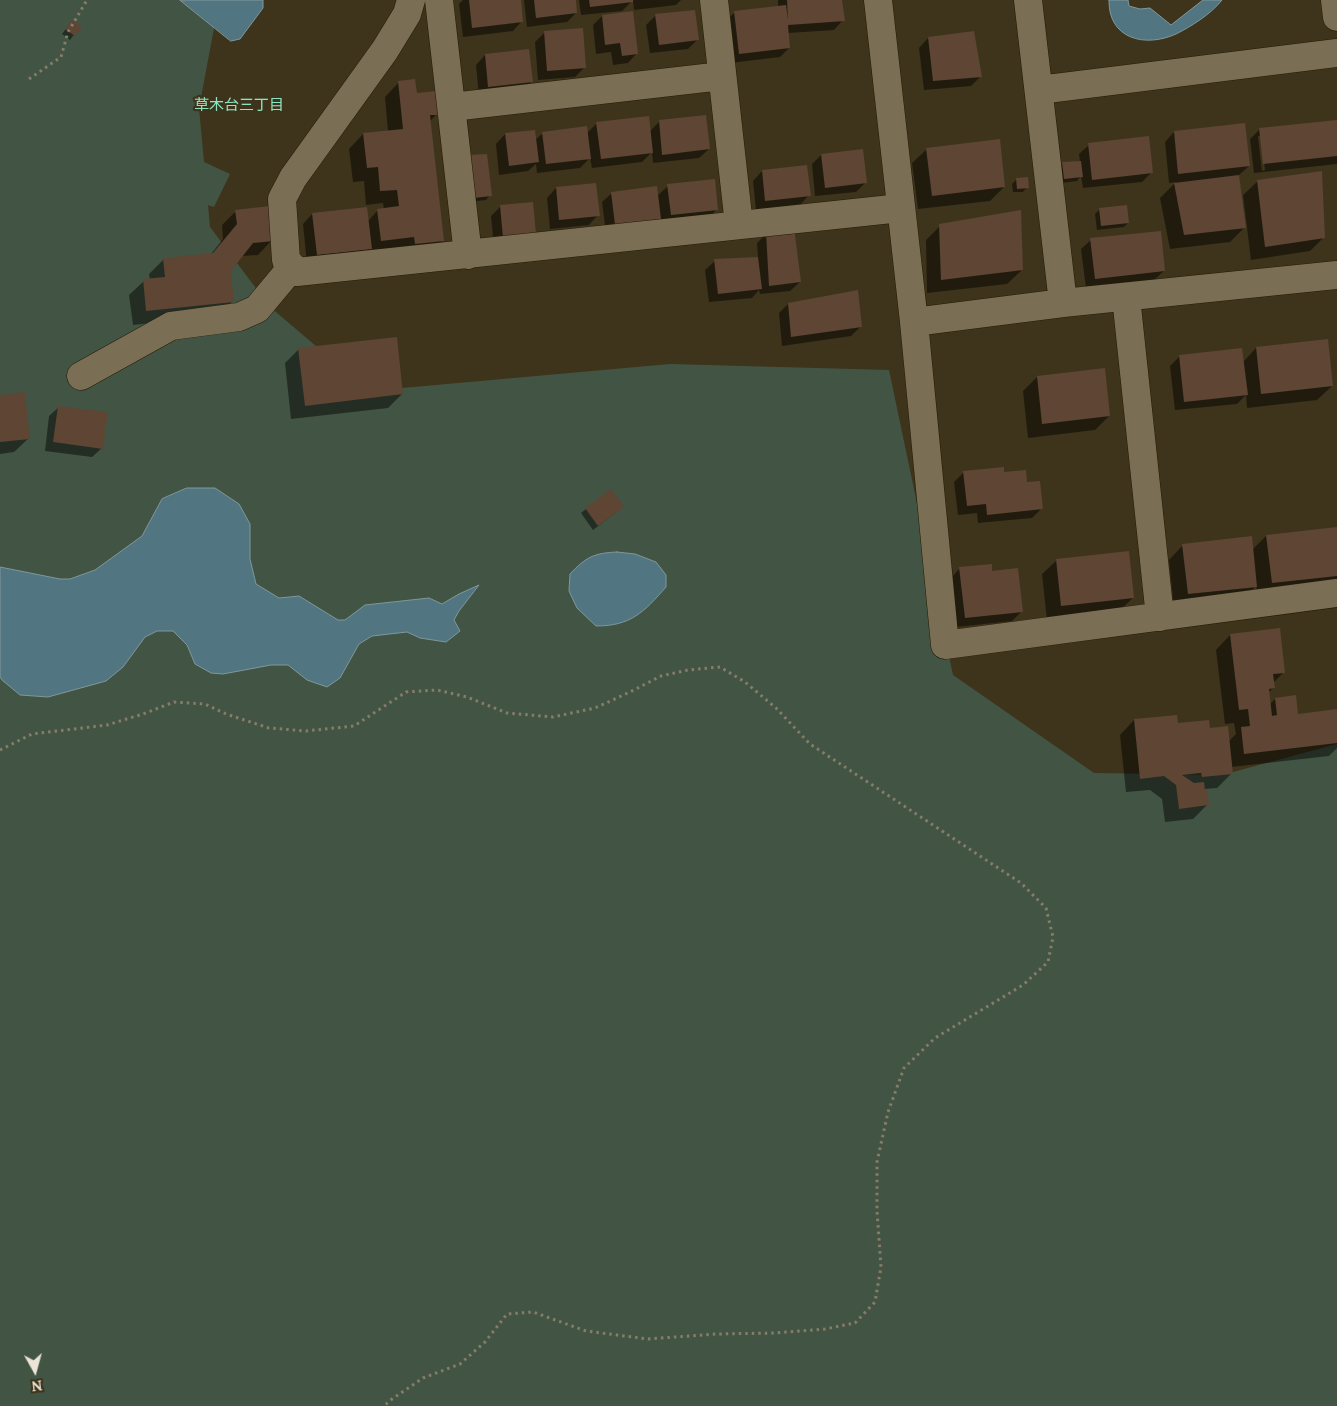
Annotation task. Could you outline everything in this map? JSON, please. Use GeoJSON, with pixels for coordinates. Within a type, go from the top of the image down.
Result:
{"type":"FeatureCollection","features":[{"type":"Feature","properties":{"kind":"street"},"geometry":{"type":"LineString","coordinates":[[411,0],[407,14],[385,50],[293,178],[282,199],[286,260],[297,272],[901,208]]}},
{"type":"Feature","properties":{"kind":"street"},"geometry":{"type":"LineString","coordinates":[[439,0],[468,255]]}},
{"type":"Feature","properties":{"kind":"street"},"geometry":{"type":"LineString","coordinates":[[714,0],[739,225]]}},
{"type":"Feature","properties":{"kind":"street"},"geometry":{"type":"LineString","coordinates":[[878,0],[914,322],[945,645],[1337,593]]}},
{"type":"Feature","properties":{"kind":"street"},"geometry":{"type":"LineString","coordinates":[[1028,0],[1064,303]]}},
{"type":"Feature","properties":{"kind":"street"},"geometry":{"type":"LineString","coordinates":[[1335,0],[1337,18]]}},
{"type":"Feature","properties":{"kind":"street"},"geometry":{"type":"LineString","coordinates":[[1039,90],[1337,53]]}},
{"type":"Feature","properties":{"kind":"street"},"geometry":{"type":"LineString","coordinates":[[452,107],[722,76]]}},
{"type":"Feature","properties":{"kind":"street"},"geometry":{"type":"LineString","coordinates":[[81,376],[171,326],[240,317],[256,309],[292,267]]}},
{"type":"Feature","properties":{"kind":"street"},"geometry":{"type":"LineString","coordinates":[[914,322],[1064,303],[1337,275]]}},
{"type":"Feature","properties":{"kind":"street"},"geometry":{"type":"LineString","coordinates":[[1126,297],[1160,616]]}},
{"type":"Feature","properties":{"kind":"path"},"geometry":{"type":"LineString","coordinates":[[29,80],[61,57],[68,32],[87,0]]}},
{"type":"Feature","properties":{"kind":"path"},"geometry":{"type":"LineString","coordinates":[[182,0],[188,0]]}},
{"type":"Feature","properties":{"kind":"path"},"geometry":{"type":"LineString","coordinates":[[0,750],[32,734],[107,725],[174,702],[205,704],[226,714],[269,728],[306,731],[354,726],[406,692],[437,690],[467,697],[507,713],[553,717],[595,708],[661,676],[688,670],[720,667],[745,682],[776,708],[810,744],[1021,883],[1046,908],[1053,937],[1048,962],[1023,985],[936,1038],[904,1068],[888,1112],[876,1162],[882,1267],[875,1302],[855,1323],[825,1329],[800,1331],[648,1339],[586,1331],[533,1312],[507,1314],[485,1342],[460,1364],[423,1378],[392,1398],[384,1406]]}},
{"type":"Feature","properties":{"kind":"green space"},"geometry":{"type":"Polygon","coordinates":[[[0,0],[222,0],[218,7],[199,108],[204,162],[230,174],[214,207],[208,205],[210,227],[270,307],[369,391],[670,364],[889,370],[953,675],[1094,773],[1222,775],[1337,744],[1337,1406],[0,1406],[0,0]]]}},
{"type":"Feature","properties":{"kind":"water"},"geometry":{"type":"Polygon","coordinates":[[[180,0],[263,0],[263,8],[240,39],[231,41],[180,0]]]}},
{"type":"Feature","properties":{"kind":"water"},"geometry":{"type":"Polygon","coordinates":[[[1109,0],[1128,0],[1129,6],[1140,9],[1150,8],[1171,25],[1203,0],[1222,0],[1207,15],[1176,34],[1164,38],[1141,40],[1130,37],[1115,24],[1110,13],[1109,0]]]}},
{"type":"Feature","properties":{"kind":"water"},"geometry":{"type":"Polygon","coordinates":[[[187,488],[215,488],[239,504],[250,524],[250,559],[256,584],[279,598],[299,596],[338,620],[345,620],[365,605],[429,598],[442,604],[479,585],[454,620],[460,631],[446,642],[420,638],[407,632],[372,636],[359,644],[340,678],[327,687],[307,680],[288,665],[271,665],[223,674],[211,673],[195,664],[187,645],[173,631],[157,631],[145,637],[123,667],[106,681],[48,697],[20,695],[2,680],[0,677],[0,567],[60,579],[70,579],[95,570],[142,536],[162,499],[187,488]]]}},
{"type":"Feature","properties":{"kind":"water"},"geometry":{"type":"Polygon","coordinates":[[[602,553],[635,554],[656,562],[666,575],[666,587],[651,604],[636,616],[619,623],[596,626],[577,608],[569,591],[570,574],[591,557],[602,553]]]}},
{"type":"Feature","properties":{"kind":"building"},"geometry":{"type":"Polygon","coordinates":[[[469,0],[521,0],[523,22],[472,28],[469,0]]]}},
{"type":"Feature","properties":{"kind":"building"},"geometry":{"type":"Polygon","coordinates":[[[534,0],[576,0],[577,13],[536,18],[534,0]]]}},
{"type":"Feature","properties":{"kind":"building"},"geometry":{"type":"Polygon","coordinates":[[[589,0],[633,0],[633,2],[590,7],[589,0]]]}},
{"type":"Feature","properties":{"kind":"building"},"geometry":{"type":"Polygon","coordinates":[[[787,0],[842,0],[845,21],[788,25],[790,48],[739,54],[734,11],[786,5],[788,20],[787,0]]]}},
{"type":"Feature","properties":{"kind":"building"},"geometry":{"type":"Polygon","coordinates":[[[695,10],[699,40],[659,45],[655,14],[695,10]]]}},
{"type":"Feature","properties":{"kind":"building"},"geometry":{"type":"Polygon","coordinates":[[[633,11],[638,54],[622,56],[620,43],[605,45],[602,15],[633,11]]]}},
{"type":"Feature","properties":{"kind":"building"},"geometry":{"type":"Polygon","coordinates":[[[72,20],[82,27],[75,36],[65,29],[72,20]]]}},
{"type":"Feature","properties":{"kind":"building"},"geometry":{"type":"Polygon","coordinates":[[[583,28],[586,68],[547,71],[544,31],[583,28]]]}},
{"type":"Feature","properties":{"kind":"building"},"geometry":{"type":"Polygon","coordinates":[[[974,31],[982,77],[933,81],[928,37],[974,31]]]}},
{"type":"Feature","properties":{"kind":"building"},"geometry":{"type":"Polygon","coordinates":[[[529,49],[533,82],[488,87],[485,54],[529,49]]]}},
{"type":"Feature","properties":{"kind":"building"},"geometry":{"type":"Polygon","coordinates":[[[415,79],[417,93],[436,91],[438,115],[430,115],[444,241],[415,244],[414,237],[381,241],[377,209],[399,206],[397,190],[380,191],[378,167],[367,168],[363,133],[403,129],[398,81],[415,79]]]}},
{"type":"Feature","properties":{"kind":"building"},"geometry":{"type":"Polygon","coordinates":[[[706,115],[710,149],[662,155],[659,120],[706,115]]]}},
{"type":"Feature","properties":{"kind":"building"},"geometry":{"type":"Polygon","coordinates":[[[649,116],[653,153],[601,159],[596,122],[649,116]]]}},
{"type":"Feature","properties":{"kind":"building"},"geometry":{"type":"Polygon","coordinates":[[[1337,120],[1337,156],[1263,164],[1259,128],[1337,120]]]}},
{"type":"Feature","properties":{"kind":"building"},"geometry":{"type":"Polygon","coordinates":[[[1245,123],[1250,166],[1178,174],[1174,131],[1245,123]]]}},
{"type":"Feature","properties":{"kind":"building"},"geometry":{"type":"Polygon","coordinates":[[[587,126],[591,159],[546,164],[542,132],[587,126]]]}},
{"type":"Feature","properties":{"kind":"building"},"geometry":{"type":"Polygon","coordinates":[[[535,130],[539,162],[509,166],[505,133],[535,130]]]}},
{"type":"Feature","properties":{"kind":"building"},"geometry":{"type":"Polygon","coordinates":[[[1149,136],[1153,173],[1092,180],[1088,143],[1149,136]]]}},
{"type":"Feature","properties":{"kind":"building"},"geometry":{"type":"Polygon","coordinates":[[[1000,139],[1005,187],[932,196],[926,148],[1000,139]]]}},
{"type":"Feature","properties":{"kind":"building"},"geometry":{"type":"Polygon","coordinates":[[[863,149],[867,183],[825,188],[821,154],[863,149]]]}},
{"type":"Feature","properties":{"kind":"building"},"geometry":{"type":"Polygon","coordinates":[[[487,154],[492,196],[473,198],[468,155],[487,154]]]}},
{"type":"Feature","properties":{"kind":"building"},"geometry":{"type":"Polygon","coordinates":[[[1081,161],[1083,177],[1064,179],[1062,162],[1081,161]]]}},
{"type":"Feature","properties":{"kind":"building"},"geometry":{"type":"Polygon","coordinates":[[[807,165],[811,196],[765,201],[762,170],[807,165]]]}},
{"type":"Feature","properties":{"kind":"building"},"geometry":{"type":"Polygon","coordinates":[[[1322,171],[1325,238],[1265,247],[1257,180],[1322,171]]]}},
{"type":"Feature","properties":{"kind":"building"},"geometry":{"type":"Polygon","coordinates":[[[1239,175],[1246,228],[1184,235],[1174,183],[1239,175]]]}},
{"type":"Feature","properties":{"kind":"building"},"geometry":{"type":"Polygon","coordinates":[[[1028,177],[1029,188],[1017,189],[1016,178],[1028,177]]]}},
{"type":"Feature","properties":{"kind":"building"},"geometry":{"type":"Polygon","coordinates":[[[715,179],[718,210],[671,215],[667,184],[715,179]]]}},
{"type":"Feature","properties":{"kind":"building"},"geometry":{"type":"Polygon","coordinates":[[[596,183],[600,216],[559,220],[556,187],[596,183]]]}},
{"type":"Feature","properties":{"kind":"building"},"geometry":{"type":"Polygon","coordinates":[[[657,186],[661,219],[615,225],[611,192],[657,186]]]}},
{"type":"Feature","properties":{"kind":"building"},"geometry":{"type":"Polygon","coordinates":[[[533,202],[536,234],[503,238],[500,205],[533,202]]]}},
{"type":"Feature","properties":{"kind":"building"},"geometry":{"type":"Polygon","coordinates":[[[1127,205],[1129,223],[1101,226],[1099,208],[1127,205]]]}},
{"type":"Feature","properties":{"kind":"building"},"geometry":{"type":"Polygon","coordinates":[[[270,206],[274,241],[253,243],[231,271],[234,302],[146,311],[143,279],[165,277],[163,258],[213,253],[237,224],[235,210],[270,206]]]}},
{"type":"Feature","properties":{"kind":"building"},"geometry":{"type":"Polygon","coordinates":[[[367,207],[372,249],[317,255],[312,213],[367,207]]]}},
{"type":"Feature","properties":{"kind":"building"},"geometry":{"type":"Polygon","coordinates":[[[1021,210],[1023,270],[941,280],[939,224],[1021,210]]]}},
{"type":"Feature","properties":{"kind":"building"},"geometry":{"type":"Polygon","coordinates":[[[794,227],[801,282],[769,286],[766,232],[794,227]]]}},
{"type":"Feature","properties":{"kind":"building"},"geometry":{"type":"Polygon","coordinates":[[[1161,231],[1165,271],[1095,279],[1090,238],[1161,231]]]}},
{"type":"Feature","properties":{"kind":"building"},"geometry":{"type":"Polygon","coordinates":[[[758,257],[762,289],[718,294],[714,259],[758,257]]]}},
{"type":"Feature","properties":{"kind":"building"},"geometry":{"type":"Polygon","coordinates":[[[858,290],[862,327],[791,337],[788,303],[858,290]]]}},
{"type":"Feature","properties":{"kind":"building"},"geometry":{"type":"Polygon","coordinates":[[[397,337],[403,394],[305,406],[298,348],[397,337]]]}},
{"type":"Feature","properties":{"kind":"building"},"geometry":{"type":"Polygon","coordinates":[[[1328,339],[1333,386],[1261,394],[1256,347],[1328,339]]]}},
{"type":"Feature","properties":{"kind":"building"},"geometry":{"type":"Polygon","coordinates":[[[1242,348],[1248,395],[1184,402],[1179,355],[1242,348]]]}},
{"type":"Feature","properties":{"kind":"building"},"geometry":{"type":"Polygon","coordinates":[[[1105,368],[1110,416],[1042,424],[1037,376],[1105,368]]]}},
{"type":"Feature","properties":{"kind":"building"},"geometry":{"type":"Polygon","coordinates":[[[25,392],[30,439],[0,442],[0,395],[25,392]]]}},
{"type":"Feature","properties":{"kind":"building"},"geometry":{"type":"Polygon","coordinates":[[[58,406],[108,412],[103,449],[53,442],[58,406]]]}},
{"type":"Feature","properties":{"kind":"building"},"geometry":{"type":"Polygon","coordinates":[[[1004,467],[1004,472],[1026,470],[1027,482],[1040,481],[1043,509],[987,515],[986,504],[967,506],[963,471],[1004,467]]]}},
{"type":"Feature","properties":{"kind":"building"},"geometry":{"type":"Polygon","coordinates":[[[611,489],[624,507],[598,526],[585,508],[611,489]]]}},
{"type":"Feature","properties":{"kind":"building"},"geometry":{"type":"Polygon","coordinates":[[[1337,527],[1337,576],[1272,583],[1266,535],[1337,527]]]}},
{"type":"Feature","properties":{"kind":"building"},"geometry":{"type":"Polygon","coordinates":[[[1252,536],[1257,587],[1188,594],[1182,544],[1252,536]]]}},
{"type":"Feature","properties":{"kind":"building"},"geometry":{"type":"Polygon","coordinates":[[[1129,551],[1134,598],[1061,606],[1056,559],[1129,551]]]}},
{"type":"Feature","properties":{"kind":"building"},"geometry":{"type":"Polygon","coordinates":[[[992,564],[992,571],[1018,568],[1023,612],[965,618],[959,567],[992,564]]]}},
{"type":"Feature","properties":{"kind":"building"},"geometry":{"type":"Polygon","coordinates":[[[1280,628],[1285,673],[1273,674],[1275,688],[1269,689],[1272,716],[1277,715],[1275,698],[1296,695],[1298,714],[1337,709],[1337,743],[1244,754],[1241,727],[1250,726],[1248,709],[1239,710],[1230,634],[1280,628]]]}},
{"type":"Feature","properties":{"kind":"building"},"geometry":{"type":"Polygon","coordinates":[[[1177,715],[1178,723],[1209,720],[1210,728],[1228,726],[1233,774],[1202,777],[1201,773],[1182,775],[1194,783],[1204,782],[1209,805],[1179,809],[1176,785],[1164,776],[1140,779],[1134,719],[1177,715]]]}},
{"type":"Feature","properties":{"kind":"district","name":"草木台三丁目"},"geometry":{"type":"Point","coordinates":[239,106]}}]}
